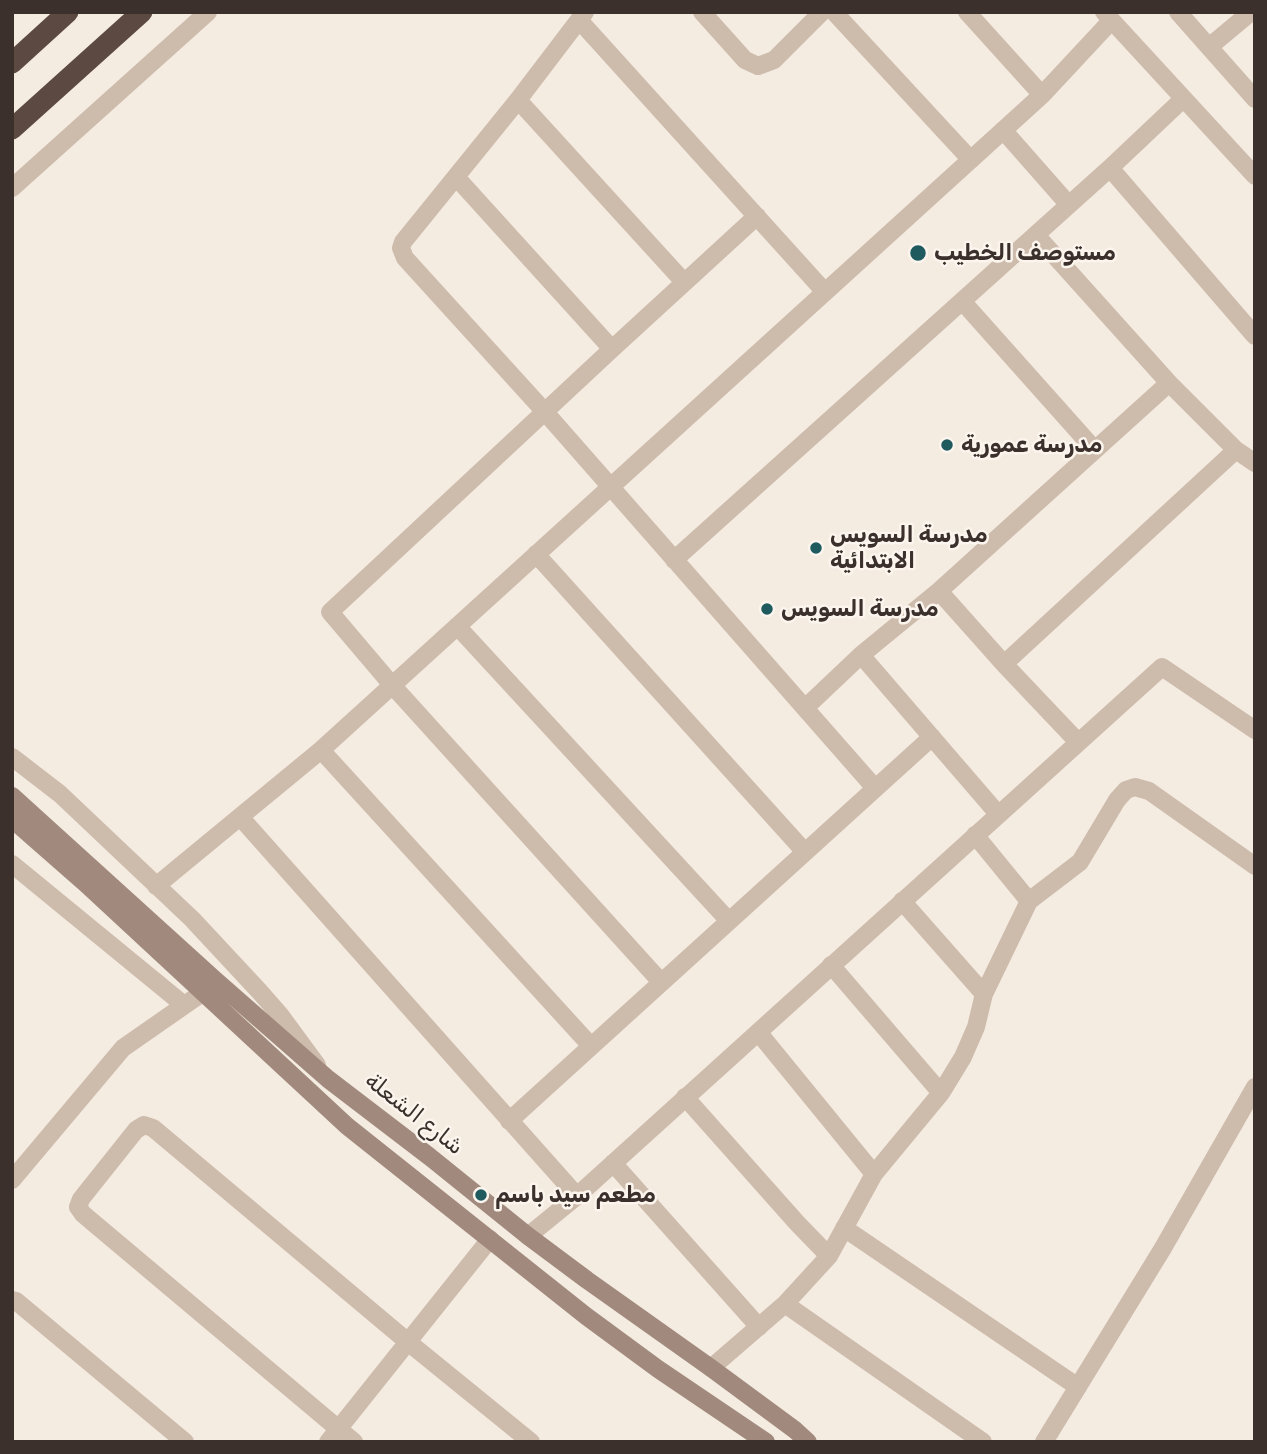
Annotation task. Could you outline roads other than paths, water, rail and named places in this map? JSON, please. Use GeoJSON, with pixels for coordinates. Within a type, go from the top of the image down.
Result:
{"type":"FeatureCollection","features":[{"type":"Feature","properties":{"kind":"highway"},"geometry":{"type":"LineString","coordinates":[[12,63],[68,12]]}},
{"type":"Feature","properties":{"kind":"highway"},"geometry":{"type":"LineString","coordinates":[[12,130],[142,12]]}},
{"type":"Feature","properties":{"kind":"main road","name":"شارع الشعلة"},"geometry":{"type":"LineString","coordinates":[[12,796],[328,1079],[528,1237],[711,1368],[808,1442]]}},
{"type":"Feature","properties":{"kind":"main road"},"geometry":{"type":"LineString","coordinates":[[12,819],[85,883],[347,1126],[621,1343],[766,1442]]}},
{"type":"Feature","properties":{"kind":"street"},"geometry":{"type":"LineString","coordinates":[[12,188],[208,12]]}},
{"type":"Feature","properties":{"kind":"street"},"geometry":{"type":"LineString","coordinates":[[702,12],[745,60],[758,66],[774,60],[822,12]]}},
{"type":"Feature","properties":{"kind":"street"},"geometry":{"type":"LineString","coordinates":[[834,12],[971,160]]}},
{"type":"Feature","properties":{"kind":"street"},"geometry":{"type":"LineString","coordinates":[[967,12],[1042,95]]}},
{"type":"Feature","properties":{"kind":"street"},"geometry":{"type":"LineString","coordinates":[[1178,12],[1255,99]]}},
{"type":"Feature","properties":{"kind":"street"},"geometry":{"type":"LineString","coordinates":[[1209,47],[1251,12]]}},
{"type":"Feature","properties":{"kind":"street"},"geometry":{"type":"LineString","coordinates":[[825,292],[582,16],[518,100],[402,242],[401,248],[405,258],[545,412],[875,788]]}},
{"type":"Feature","properties":{"kind":"street"},"geometry":{"type":"LineString","coordinates":[[156,886],[321,750],[971,160],[1042,95],[1108,16],[1255,176]]}},
{"type":"Feature","properties":{"kind":"street"},"geometry":{"type":"LineString","coordinates":[[674,559],[1036,235],[1183,99]]}},
{"type":"Feature","properties":{"kind":"street"},"geometry":{"type":"LineString","coordinates":[[518,100],[684,282]]}},
{"type":"Feature","properties":{"kind":"street"},"geometry":{"type":"LineString","coordinates":[[1003,130],[1069,205]]}},
{"type":"Feature","properties":{"kind":"street"},"geometry":{"type":"LineString","coordinates":[[1110,168],[1255,336]]}},
{"type":"Feature","properties":{"kind":"street"},"geometry":{"type":"LineString","coordinates":[[456,177],[612,349]]}},
{"type":"Feature","properties":{"kind":"street"},"geometry":{"type":"LineString","coordinates":[[661,982],[392,685],[330,612],[757,216]]}},
{"type":"Feature","properties":{"kind":"street"},"geometry":{"type":"LineString","coordinates":[[1036,235],[1169,383],[1236,450],[1255,463]]}},
{"type":"Feature","properties":{"kind":"street"},"geometry":{"type":"LineString","coordinates":[[962,301],[1094,449]]}},
{"type":"Feature","properties":{"kind":"street"},"geometry":{"type":"LineString","coordinates":[[805,708],[861,655],[939,590],[1169,383]]}},
{"type":"Feature","properties":{"kind":"street"},"geometry":{"type":"LineString","coordinates":[[1004,664],[1236,450]]}},
{"type":"Feature","properties":{"kind":"street"},"geometry":{"type":"LineString","coordinates":[[536,554],[805,852]]}},
{"type":"Feature","properties":{"kind":"street"},"geometry":{"type":"LineString","coordinates":[[939,590],[1078,742]]}},
{"type":"Feature","properties":{"kind":"street"},"geometry":{"type":"LineString","coordinates":[[457,626],[729,921]]}},
{"type":"Feature","properties":{"kind":"street"},"geometry":{"type":"LineString","coordinates":[[861,655],[998,814]]}},
{"type":"Feature","properties":{"kind":"street"},"geometry":{"type":"LineString","coordinates":[[528,1237],[577,1196],[1161,667],[1255,730]]}},
{"type":"Feature","properties":{"kind":"street"},"geometry":{"type":"LineString","coordinates":[[509,1121],[932,737]]}},
{"type":"Feature","properties":{"kind":"street"},"geometry":{"type":"LineString","coordinates":[[321,750],[591,1046]]}},
{"type":"Feature","properties":{"kind":"street"},"geometry":{"type":"LineString","coordinates":[[12,757],[60,794],[192,919],[281,1016],[328,1079]]}},
{"type":"Feature","properties":{"kind":"street"},"geometry":{"type":"LineString","coordinates":[[711,1368],[785,1304],[829,1256],[874,1174],[941,1093],[963,1057],[976,1027],[984,994],[1029,901],[1080,862],[1117,800],[1126,790],[1135,788],[1149,791],[1255,866]]}},
{"type":"Feature","properties":{"kind":"street"},"geometry":{"type":"LineString","coordinates":[[241,818],[577,1196]]}},
{"type":"Feature","properties":{"kind":"street"},"geometry":{"type":"LineString","coordinates":[[975,835],[1029,901]]}},
{"type":"Feature","properties":{"kind":"street"},"geometry":{"type":"LineString","coordinates":[[12,864],[184,1005]]}},
{"type":"Feature","properties":{"kind":"street"},"geometry":{"type":"LineString","coordinates":[[902,901],[984,994]]}},
{"type":"Feature","properties":{"kind":"street"},"geometry":{"type":"LineString","coordinates":[[831,965],[941,1093]]}},
{"type":"Feature","properties":{"kind":"street"},"geometry":{"type":"LineString","coordinates":[[12,1180],[123,1048],[202,993]]}},
{"type":"Feature","properties":{"kind":"street"},"geometry":{"type":"LineString","coordinates":[[758,1032],[874,1174]]}},
{"type":"Feature","properties":{"kind":"street"},"geometry":{"type":"LineString","coordinates":[[1044,1442],[1163,1248],[1255,1087]]}},
{"type":"Feature","properties":{"kind":"street"},"geometry":{"type":"LineString","coordinates":[[685,1097],[829,1256]]}},
{"type":"Feature","properties":{"kind":"street"},"geometry":{"type":"LineString","coordinates":[[354,1442],[333,1436],[78,1207],[81,1199],[136,1130],[144,1125],[153,1128],[531,1442]]}},
{"type":"Feature","properties":{"kind":"street"},"geometry":{"type":"LineString","coordinates":[[613,1163],[759,1328]]}},
{"type":"Feature","properties":{"kind":"street"},"geometry":{"type":"LineString","coordinates":[[844,1228],[1077,1387]]}},
{"type":"Feature","properties":{"kind":"street"},"geometry":{"type":"LineString","coordinates":[[333,1436],[490,1239]]}},
{"type":"Feature","properties":{"kind":"street"},"geometry":{"type":"LineString","coordinates":[[12,1300],[185,1442]]}},
{"type":"Feature","properties":{"kind":"street"},"geometry":{"type":"LineString","coordinates":[[785,1304],[983,1442]]}},
{"type":"Feature","properties":{"kind":"place","name":"مستوصف الخطيب"},"geometry":{"type":"Point","coordinates":[918,253]}},
{"type":"Feature","properties":{"kind":"place","name":"مدرسة عمورية"},"geometry":{"type":"Point","coordinates":[947,445]}},
{"type":"Feature","properties":{"kind":"place","name":"مدرسة السويس الابتدائية"},"geometry":{"type":"Point","coordinates":[816,548]}},
{"type":"Feature","properties":{"kind":"place","name":"مدرسة السويس"},"geometry":{"type":"Point","coordinates":[767,609]}},
{"type":"Feature","properties":{"kind":"place","name":"مطعم سيد باسم"},"geometry":{"type":"Point","coordinates":[481,1195]}}]}
